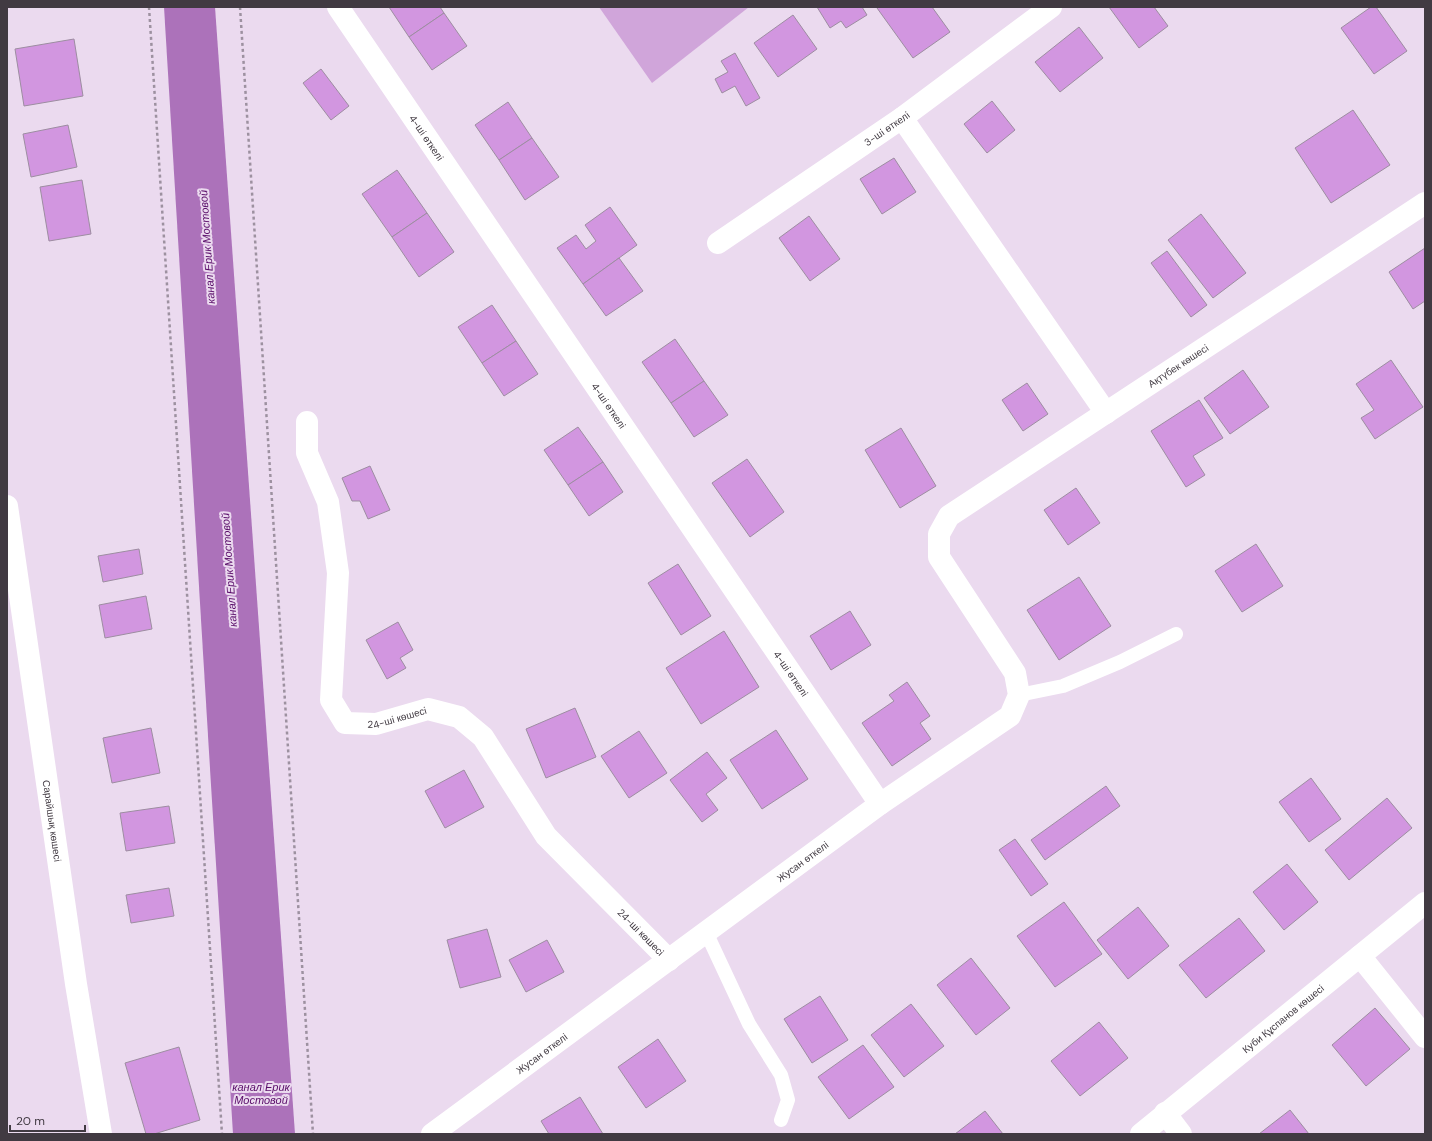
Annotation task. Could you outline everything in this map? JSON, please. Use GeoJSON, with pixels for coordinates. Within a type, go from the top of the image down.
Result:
{"type":"FeatureCollection","features":[{"type":"Feature","properties":{"kind":"street","name":"4-шi өткелi"},"geometry":{"type":"LineString","coordinates":[[338,7],[880,804]]}},
{"type":"Feature","properties":{"kind":"street","name":"3-шi өткелi"},"geometry":{"type":"LineString","coordinates":[[718,244],[902,118],[1051,7]]}},
{"type":"Feature","properties":{"kind":"street"},"geometry":{"type":"LineString","coordinates":[[902,118],[1106,413]]}},
{"type":"Feature","properties":{"kind":"street","name":"Ақтүбек көшесi"},"geometry":{"type":"LineString","coordinates":[[1019,695],[1015,673],[939,557],[939,534],[949,516],[1425,203]]}},
{"type":"Feature","properties":{"kind":"street","name":"24-ші көшесi"},"geometry":{"type":"LineString","coordinates":[[307,422],[306,453],[328,502],[338,573],[331,700],[345,723],[376,724],[428,709],[459,717],[483,737],[546,836],[669,960]]}},
{"type":"Feature","properties":{"kind":"street","name":"Сарайшық көшесі"},"geometry":{"type":"LineString","coordinates":[[7,506],[76,984],[101,1134]]}},
{"type":"Feature","properties":{"kind":"street","name":"Жусан өткелі"},"geometry":{"type":"LineString","coordinates":[[432,1134],[880,804],[1010,716],[1019,695]]}},
{"type":"Feature","properties":{"kind":"street","name":"Куби Құспанов көшесi"},"geometry":{"type":"LineString","coordinates":[[1141,1134],[1425,903]]}},
{"type":"Feature","properties":{"kind":"street"},"geometry":{"type":"LineString","coordinates":[[1360,956],[1425,1037]]}},
{"type":"Feature","properties":{"kind":"street"},"geometry":{"type":"LineString","coordinates":[[1165,1113],[1181,1134]]}},
{"type":"Feature","properties":{"kind":"lane"},"geometry":{"type":"LineString","coordinates":[[1019,695],[1063,686],[1120,662],[1176,634]]}},
{"type":"Feature","properties":{"kind":"lane"},"geometry":{"type":"LineString","coordinates":[[706,932],[749,1024],[781,1075],[788,1100],[781,1120]]}},
{"type":"Feature","properties":{"kind":"path"},"geometry":{"type":"LineString","coordinates":[[149,7],[222,1134]]}},
{"type":"Feature","properties":{"kind":"path"},"geometry":{"type":"LineString","coordinates":[[240,7],[313,1134]]}},
{"type":"Feature","properties":{"kind":"shaded area"},"geometry":{"type":"Polygon","coordinates":[[[599,7],[749,7],[652,83],[599,7]]]}},
{"type":"Feature","properties":{"kind":"water","name":"канал Ерик Мостовой"},"geometry":{"type":"Polygon","coordinates":[[[164,7],[215,7],[295,1134],[233,1134],[164,7]]]}},
{"type":"Feature","properties":{"kind":"building"},"geometry":{"type":"Polygon","coordinates":[[[389,7],[440,7],[444,13],[409,37],[389,7]]]}},
{"type":"Feature","properties":{"kind":"building"},"geometry":{"type":"Polygon","coordinates":[[[817,7],[862,7],[867,15],[846,28],[841,21],[830,28],[817,7]]]}},
{"type":"Feature","properties":{"kind":"building"},"geometry":{"type":"Polygon","coordinates":[[[932,7],[950,32],[913,58],[877,8],[932,7]]]}},
{"type":"Feature","properties":{"kind":"building"},"geometry":{"type":"Polygon","coordinates":[[[1109,7],[1154,7],[1168,26],[1139,48],[1109,7]]]}},
{"type":"Feature","properties":{"kind":"building"},"geometry":{"type":"Polygon","coordinates":[[[1371,7],[1376,7],[1407,51],[1374,74],[1341,28],[1371,7]]]}},
{"type":"Feature","properties":{"kind":"building"},"geometry":{"type":"Polygon","coordinates":[[[444,13],[467,46],[432,70],[409,37],[444,13]]]}},
{"type":"Feature","properties":{"kind":"building"},"geometry":{"type":"Polygon","coordinates":[[[793,15],[817,49],[778,77],[754,43],[793,15]]]}},
{"type":"Feature","properties":{"kind":"building"},"geometry":{"type":"Polygon","coordinates":[[[1079,27],[1103,58],[1060,92],[1035,62],[1079,27]]]}},
{"type":"Feature","properties":{"kind":"building"},"geometry":{"type":"Polygon","coordinates":[[[74,39],[83,96],[24,106],[15,49],[74,39]]]}},
{"type":"Feature","properties":{"kind":"building"},"geometry":{"type":"Polygon","coordinates":[[[735,53],[760,98],[746,106],[735,86],[722,93],[715,79],[728,72],[721,61],[735,53]]]}},
{"type":"Feature","properties":{"kind":"building"},"geometry":{"type":"Polygon","coordinates":[[[321,69],[349,106],[331,120],[303,83],[321,69]]]}},
{"type":"Feature","properties":{"kind":"building"},"geometry":{"type":"Polygon","coordinates":[[[992,101],[1015,130],[987,153],[964,124],[992,101]]]}},
{"type":"Feature","properties":{"kind":"building"},"geometry":{"type":"Polygon","coordinates":[[[508,102],[532,138],[499,160],[475,125],[508,102]]]}},
{"type":"Feature","properties":{"kind":"building"},"geometry":{"type":"Polygon","coordinates":[[[1353,110],[1390,165],[1331,203],[1295,148],[1353,110]]]}},
{"type":"Feature","properties":{"kind":"building"},"geometry":{"type":"Polygon","coordinates":[[[68,125],[77,167],[31,177],[23,134],[68,125]]]}},
{"type":"Feature","properties":{"kind":"building"},"geometry":{"type":"Polygon","coordinates":[[[532,138],[559,177],[525,200],[499,160],[532,138]]]}},
{"type":"Feature","properties":{"kind":"building"},"geometry":{"type":"Polygon","coordinates":[[[894,158],[916,192],[882,214],[860,179],[894,158]]]}},
{"type":"Feature","properties":{"kind":"building"},"geometry":{"type":"Polygon","coordinates":[[[397,170],[427,213],[392,237],[362,194],[397,170]]]}},
{"type":"Feature","properties":{"kind":"building"},"geometry":{"type":"Polygon","coordinates":[[[82,180],[91,234],[49,241],[40,187],[82,180]]]}},
{"type":"Feature","properties":{"kind":"building"},"geometry":{"type":"Polygon","coordinates":[[[610,207],[637,245],[583,284],[557,248],[576,235],[586,249],[596,241],[585,225],[610,207]]]}},
{"type":"Feature","properties":{"kind":"building"},"geometry":{"type":"Polygon","coordinates":[[[427,213],[454,252],[419,277],[392,237],[427,213]]]}},
{"type":"Feature","properties":{"kind":"building"},"geometry":{"type":"Polygon","coordinates":[[[1201,214],[1246,273],[1213,298],[1168,240],[1201,214]]]}},
{"type":"Feature","properties":{"kind":"building"},"geometry":{"type":"Polygon","coordinates":[[[809,216],[840,259],[810,281],[779,238],[809,216]]]}},
{"type":"Feature","properties":{"kind":"building"},"geometry":{"type":"Polygon","coordinates":[[[1425,248],[1425,301],[1413,309],[1389,272],[1425,248]]]}},
{"type":"Feature","properties":{"kind":"building"},"geometry":{"type":"Polygon","coordinates":[[[1167,251],[1207,305],[1191,317],[1151,263],[1167,251]]]}},
{"type":"Feature","properties":{"kind":"building"},"geometry":{"type":"Polygon","coordinates":[[[619,258],[643,291],[606,316],[583,284],[619,258]]]}},
{"type":"Feature","properties":{"kind":"building"},"geometry":{"type":"Polygon","coordinates":[[[492,305],[516,341],[482,363],[458,327],[492,305]]]}},
{"type":"Feature","properties":{"kind":"building"},"geometry":{"type":"Polygon","coordinates":[[[675,339],[704,381],[671,403],[642,362],[675,339]]]}},
{"type":"Feature","properties":{"kind":"building"},"geometry":{"type":"Polygon","coordinates":[[[516,341],[538,374],[504,396],[482,363],[516,341]]]}},
{"type":"Feature","properties":{"kind":"building"},"geometry":{"type":"Polygon","coordinates":[[[1391,360],[1423,407],[1375,439],[1361,418],[1374,410],[1356,384],[1391,360]]]}},
{"type":"Feature","properties":{"kind":"building"},"geometry":{"type":"Polygon","coordinates":[[[1243,370],[1269,407],[1230,434],[1204,398],[1243,370]]]}},
{"type":"Feature","properties":{"kind":"building"},"geometry":{"type":"Polygon","coordinates":[[[704,381],[728,415],[694,437],[671,403],[704,381]]]}},
{"type":"Feature","properties":{"kind":"building"},"geometry":{"type":"Polygon","coordinates":[[[1027,383],[1048,414],[1023,431],[1002,400],[1027,383]]]}},
{"type":"Feature","properties":{"kind":"building"},"geometry":{"type":"Polygon","coordinates":[[[1199,400],[1223,438],[1193,456],[1205,475],[1186,487],[1151,431],[1199,400]]]}},
{"type":"Feature","properties":{"kind":"building"},"geometry":{"type":"Polygon","coordinates":[[[578,427],[603,462],[568,485],[544,450],[578,427]]]}},
{"type":"Feature","properties":{"kind":"building"},"geometry":{"type":"Polygon","coordinates":[[[901,428],[936,486],[900,508],[865,450],[901,428]]]}},
{"type":"Feature","properties":{"kind":"building"},"geometry":{"type":"Polygon","coordinates":[[[747,459],[784,512],[750,537],[712,483],[747,459]]]}},
{"type":"Feature","properties":{"kind":"building"},"geometry":{"type":"Polygon","coordinates":[[[603,462],[623,492],[589,516],[568,485],[603,462]]]}},
{"type":"Feature","properties":{"kind":"building"},"geometry":{"type":"Polygon","coordinates":[[[370,466],[390,510],[368,519],[360,501],[352,501],[342,478],[370,466]]]}},
{"type":"Feature","properties":{"kind":"building"},"geometry":{"type":"Polygon","coordinates":[[[1076,488],[1100,523],[1068,545],[1044,510],[1076,488]]]}},
{"type":"Feature","properties":{"kind":"building"},"geometry":{"type":"Polygon","coordinates":[[[1256,544],[1283,586],[1242,612],[1215,571],[1256,544]]]}},
{"type":"Feature","properties":{"kind":"building"},"geometry":{"type":"Polygon","coordinates":[[[139,549],[143,574],[103,582],[98,556],[139,549]]]}},
{"type":"Feature","properties":{"kind":"building"},"geometry":{"type":"Polygon","coordinates":[[[678,564],[711,616],[681,635],[648,583],[678,564]]]}},
{"type":"Feature","properties":{"kind":"building"},"geometry":{"type":"Polygon","coordinates":[[[1079,577],[1111,626],[1059,660],[1027,610],[1079,577]]]}},
{"type":"Feature","properties":{"kind":"building"},"geometry":{"type":"Polygon","coordinates":[[[146,596],[152,629],[105,638],[99,605],[146,596]]]}},
{"type":"Feature","properties":{"kind":"building"},"geometry":{"type":"Polygon","coordinates":[[[850,611],[871,645],[831,670],[810,636],[850,611]]]}},
{"type":"Feature","properties":{"kind":"building"},"geometry":{"type":"Polygon","coordinates":[[[398,622],[413,650],[400,658],[406,668],[387,679],[366,640],[398,622]]]}},
{"type":"Feature","properties":{"kind":"building"},"geometry":{"type":"Polygon","coordinates":[[[724,631],[759,687],[701,724],[666,668],[724,631]]]}},
{"type":"Feature","properties":{"kind":"building"},"geometry":{"type":"Polygon","coordinates":[[[907,682],[930,716],[920,723],[931,739],[892,766],[862,723],[894,701],[889,695],[907,682]]]}},
{"type":"Feature","properties":{"kind":"building"},"geometry":{"type":"Polygon","coordinates":[[[575,708],[596,757],[546,778],[526,729],[575,708]]]}},
{"type":"Feature","properties":{"kind":"building"},"geometry":{"type":"Polygon","coordinates":[[[151,728],[160,773],[112,783],[103,738],[151,728]]]}},
{"type":"Feature","properties":{"kind":"building"},"geometry":{"type":"Polygon","coordinates":[[[776,730],[808,779],[762,809],[730,760],[776,730]]]}},
{"type":"Feature","properties":{"kind":"building"},"geometry":{"type":"Polygon","coordinates":[[[639,731],[667,773],[629,798],[601,756],[639,731]]]}},
{"type":"Feature","properties":{"kind":"building"},"geometry":{"type":"Polygon","coordinates":[[[707,752],[727,778],[706,794],[718,810],[702,822],[670,780],[707,752]]]}},
{"type":"Feature","properties":{"kind":"building"},"geometry":{"type":"Polygon","coordinates":[[[464,770],[484,807],[445,828],[425,791],[464,770]]]}},
{"type":"Feature","properties":{"kind":"building"},"geometry":{"type":"Polygon","coordinates":[[[1311,778],[1341,819],[1309,842],[1279,802],[1311,778]]]}},
{"type":"Feature","properties":{"kind":"building"},"geometry":{"type":"Polygon","coordinates":[[[1106,786],[1120,806],[1045,860],[1031,840],[1106,786]]]}},
{"type":"Feature","properties":{"kind":"building"},"geometry":{"type":"Polygon","coordinates":[[[1387,798],[1412,828],[1349,880],[1325,850],[1387,798]]]}},
{"type":"Feature","properties":{"kind":"building"},"geometry":{"type":"Polygon","coordinates":[[[169,806],[175,843],[126,851],[120,813],[169,806]]]}},
{"type":"Feature","properties":{"kind":"building"},"geometry":{"type":"Polygon","coordinates":[[[1015,839],[1048,884],[1031,896],[999,850],[1015,839]]]}},
{"type":"Feature","properties":{"kind":"building"},"geometry":{"type":"Polygon","coordinates":[[[1287,864],[1318,902],[1284,930],[1253,892],[1287,864]]]}},
{"type":"Feature","properties":{"kind":"building"},"geometry":{"type":"Polygon","coordinates":[[[169,888],[174,916],[131,923],[126,895],[169,888]]]}},
{"type":"Feature","properties":{"kind":"building"},"geometry":{"type":"Polygon","coordinates":[[[1064,902],[1102,954],[1055,987],[1017,936],[1064,902]]]}},
{"type":"Feature","properties":{"kind":"building"},"geometry":{"type":"Polygon","coordinates":[[[1138,907],[1169,946],[1128,979],[1097,940],[1138,907]]]}},
{"type":"Feature","properties":{"kind":"building"},"geometry":{"type":"Polygon","coordinates":[[[1239,918],[1265,951],[1206,998],[1179,965],[1239,918]]]}},
{"type":"Feature","properties":{"kind":"building"},"geometry":{"type":"Polygon","coordinates":[[[487,929],[501,977],[460,988],[447,940],[487,929]]]}},
{"type":"Feature","properties":{"kind":"building"},"geometry":{"type":"Polygon","coordinates":[[[547,940],[564,972],[526,992],[509,960],[547,940]]]}},
{"type":"Feature","properties":{"kind":"building"},"geometry":{"type":"Polygon","coordinates":[[[971,958],[1010,1008],[976,1035],[937,985],[971,958]]]}},
{"type":"Feature","properties":{"kind":"building"},"geometry":{"type":"Polygon","coordinates":[[[820,996],[848,1040],[812,1063],[784,1019],[820,996]]]}},
{"type":"Feature","properties":{"kind":"building"},"geometry":{"type":"Polygon","coordinates":[[[911,1004],[944,1046],[904,1077],[871,1035],[911,1004]]]}},
{"type":"Feature","properties":{"kind":"building"},"geometry":{"type":"Polygon","coordinates":[[[1375,1008],[1410,1049],[1366,1086],[1332,1045],[1375,1008]]]}},
{"type":"Feature","properties":{"kind":"building"},"geometry":{"type":"Polygon","coordinates":[[[1099,1022],[1128,1058],[1080,1096],[1051,1061],[1099,1022]]]}},
{"type":"Feature","properties":{"kind":"building"},"geometry":{"type":"Polygon","coordinates":[[[658,1039],[686,1081],[646,1108],[618,1067],[658,1039]]]}},
{"type":"Feature","properties":{"kind":"building"},"geometry":{"type":"Polygon","coordinates":[[[863,1045],[894,1087],[849,1119],[818,1077],[863,1045]]]}},
{"type":"Feature","properties":{"kind":"building"},"geometry":{"type":"Polygon","coordinates":[[[179,1047],[200,1120],[154,1134],[146,1134],[125,1063],[179,1047]]]}},
{"type":"Feature","properties":{"kind":"building"},"geometry":{"type":"Polygon","coordinates":[[[580,1097],[603,1134],[549,1134],[541,1121],[580,1097]]]}},
{"type":"Feature","properties":{"kind":"building"},"geometry":{"type":"Polygon","coordinates":[[[1290,1110],[1309,1134],[1259,1134],[1290,1110]]]}},
{"type":"Feature","properties":{"kind":"building"},"geometry":{"type":"Polygon","coordinates":[[[985,1111],[1003,1134],[955,1134],[985,1111]]]}}]}
